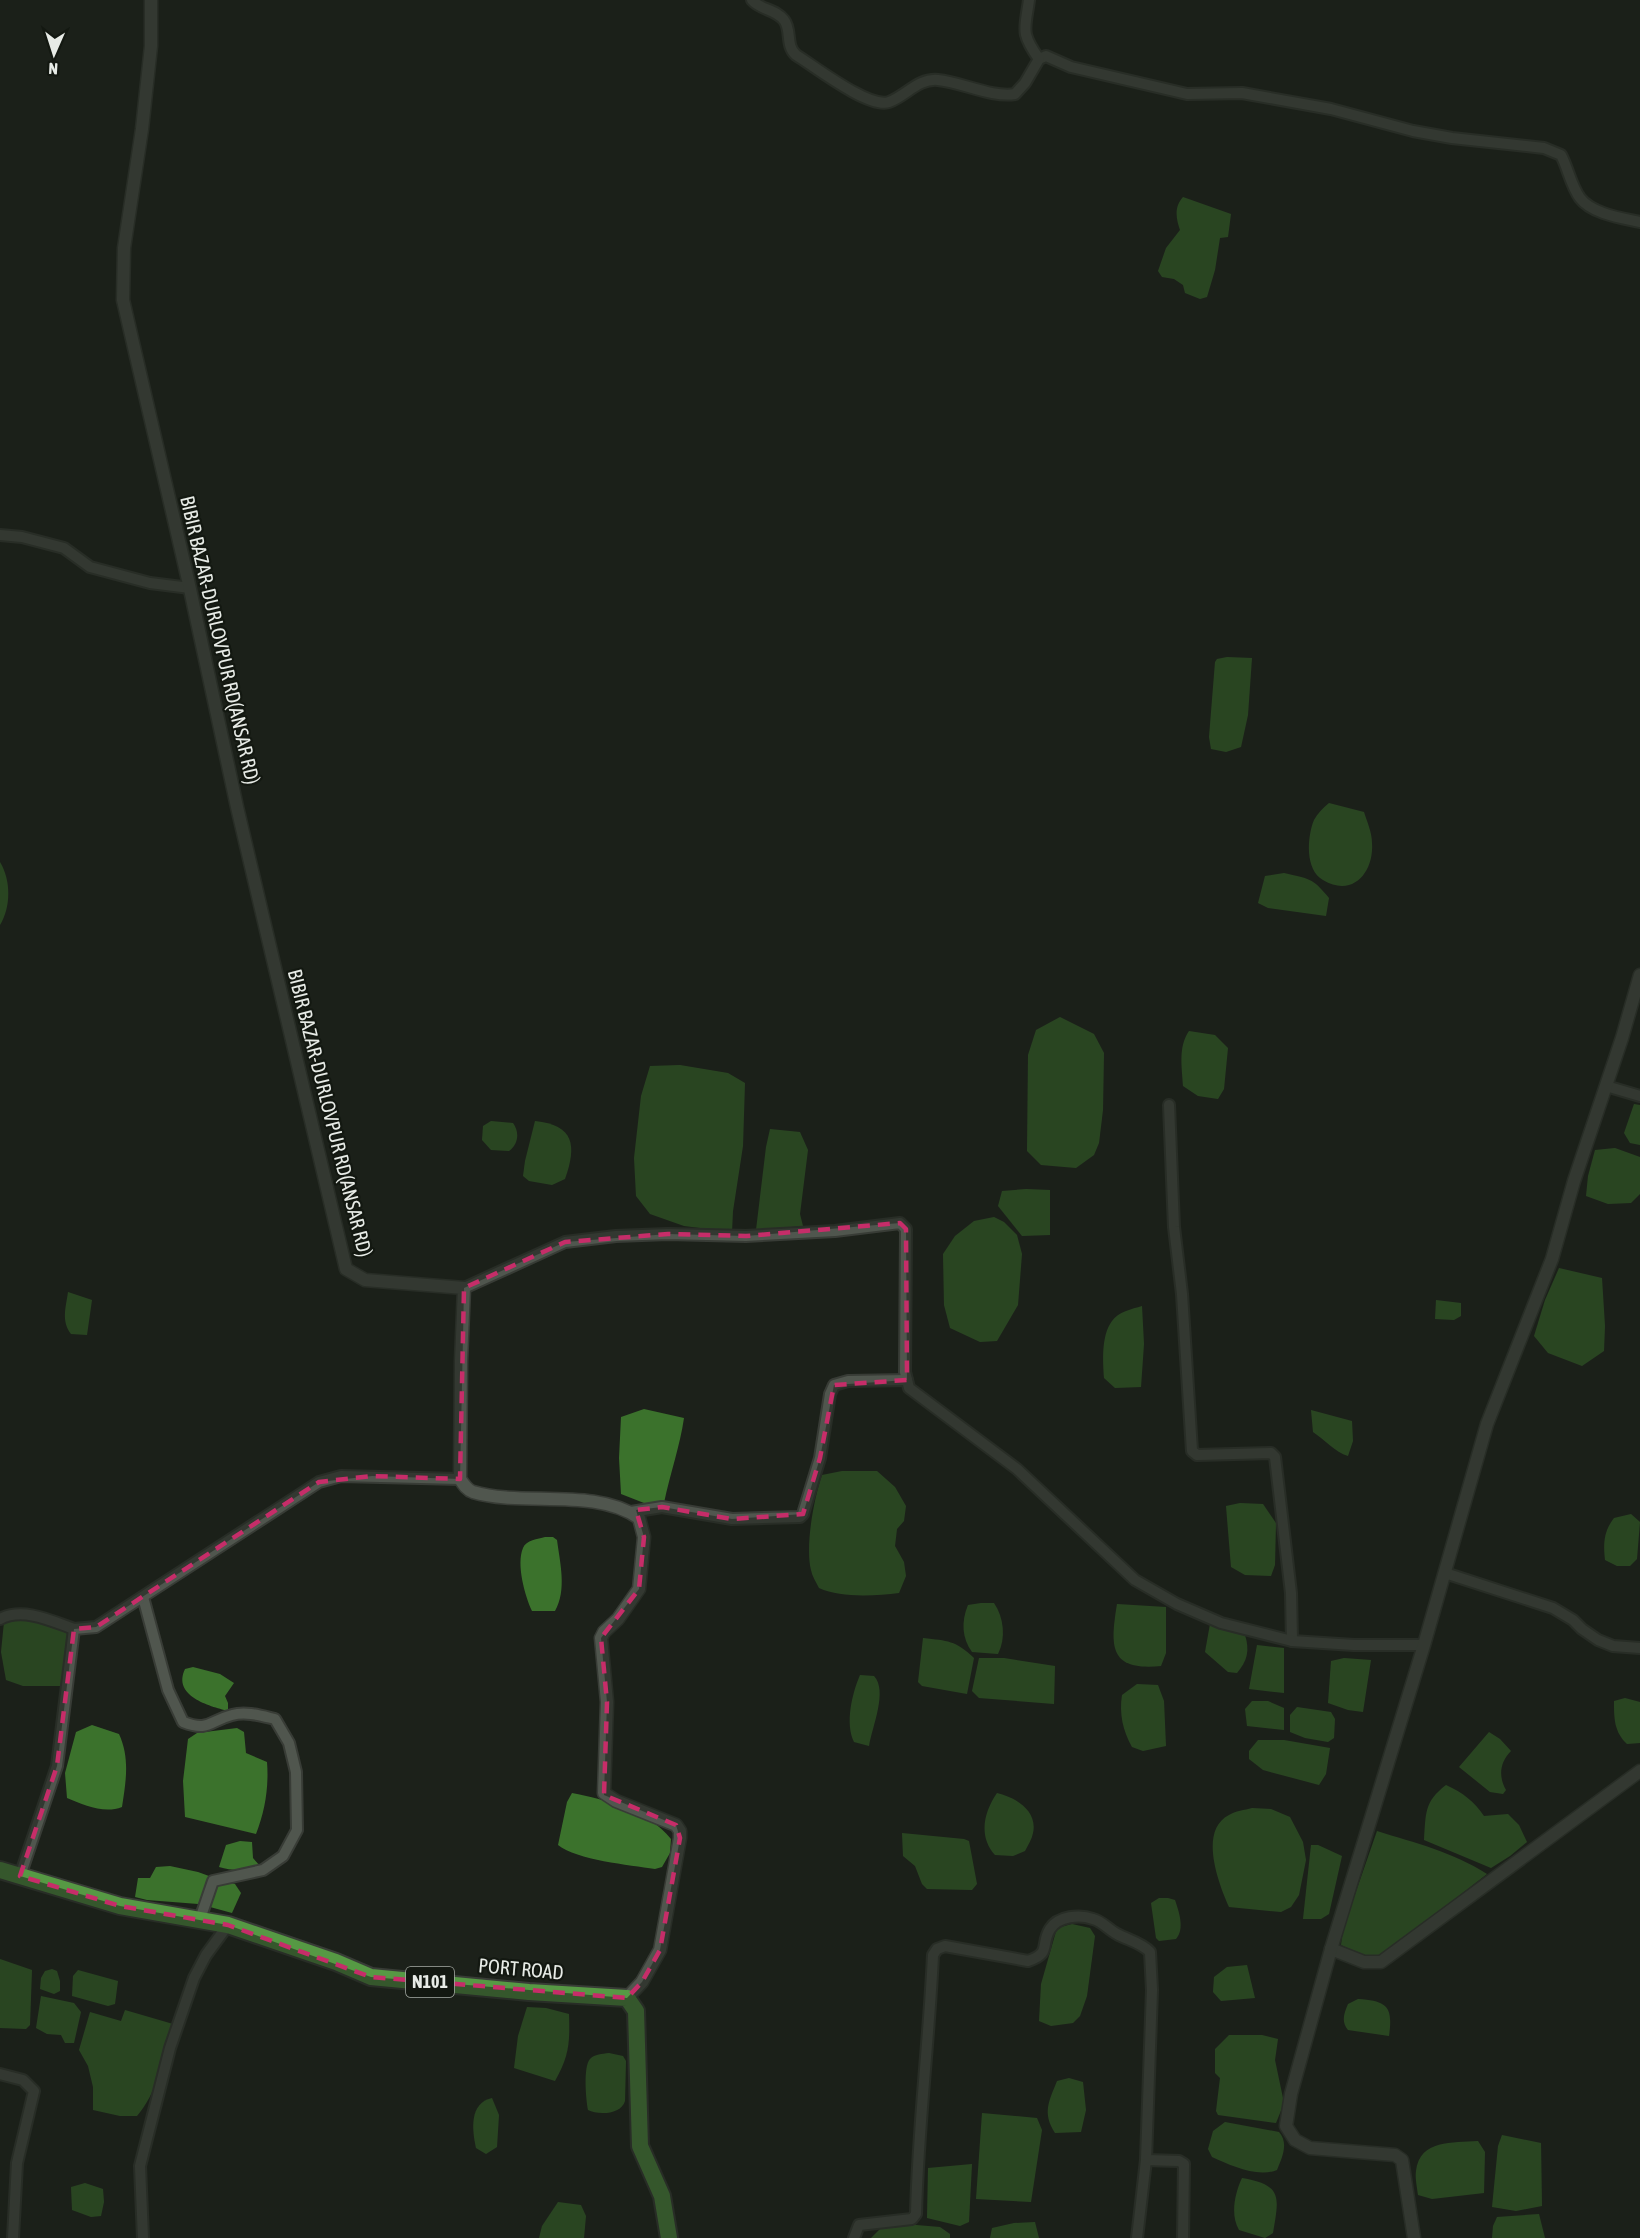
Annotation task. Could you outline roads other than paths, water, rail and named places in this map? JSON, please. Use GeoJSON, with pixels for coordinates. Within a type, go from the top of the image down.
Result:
{"type":"FeatureCollection","features":[{"type":"Feature","properties":{"kind":"highway","name":"PORT ROAD"},"geometry":{"type":"LineString","coordinates":[[0,1869],[120,1906],[228,1925],[336,1962],[371,1977],[529,1992],[627,1998]]}},
{"type":"Feature","properties":{"kind":"highway"},"geometry":{"type":"LineString","coordinates":[[627,1998],[632,2002],[636,2011],[640,2146],[662,2196],[669,2238]]}},
{"type":"Feature","properties":{"kind":"street","name":"BIBIR BAZAR-DURLOVPUR RD(ANSAR RD)"},"geometry":{"type":"LineString","coordinates":[[151,0],[152,46],[134,191],[124,248],[123,300],[190,588],[237,807],[346,1269],[365,1280],[464,1288]]}},
{"type":"Feature","properties":{"kind":"street"},"geometry":{"type":"LineString","coordinates":[[752,0],[762,8],[783,18],[791,51],[796,55],[846,89],[883,103],[930,80],[1003,94],[1015,94],[1025,83],[1039,59],[1046,56],[1071,67],[1187,94],[1242,93],[1331,109],[1413,131],[1452,138],[1544,148],[1561,155],[1580,198],[1590,206],[1608,214],[1640,222]]}},
{"type":"Feature","properties":{"kind":"street"},"geometry":{"type":"LineString","coordinates":[[1029,0],[1023,27],[1031,48],[1039,59]]}},
{"type":"Feature","properties":{"kind":"street"},"geometry":{"type":"LineString","coordinates":[[0,535],[22,537],[64,548],[90,567],[150,583],[190,588]]}},
{"type":"Feature","properties":{"kind":"street"},"geometry":{"type":"LineString","coordinates":[[1414,2238],[1400,2157],[1310,2148],[1295,2140],[1286,2126],[1291,2094],[1331,1949],[1424,1645],[1487,1424],[1552,1259],[1574,1181],[1640,975]]}},
{"type":"Feature","properties":{"kind":"street"},"geometry":{"type":"LineString","coordinates":[[1606,1086],[1640,1096]]}},
{"type":"Feature","properties":{"kind":"street"},"geometry":{"type":"LineString","coordinates":[[1169,1105],[1174,1227],[1185,1328],[1192,1451],[1197,1455],[1271,1453],[1275,1457],[1291,1593],[1293,1641]]}},
{"type":"Feature","properties":{"kind":"street"},"geometry":{"type":"LineString","coordinates":[[627,1998],[642,1982],[660,1950],[680,1838],[680,1831],[676,1825],[615,1801],[604,1793],[607,1702],[601,1638],[639,1589],[644,1537],[639,1518],[631,1512],[592,1501],[472,1492],[460,1479],[464,1288],[565,1242],[647,1235],[757,1235],[835,1231],[900,1223],[906,1229],[907,1380],[909,1388],[1017,1469],[1136,1580],[1176,1604],[1221,1623],[1293,1641],[1354,1645],[1424,1645]]}},
{"type":"Feature","properties":{"kind":"street"},"geometry":{"type":"LineString","coordinates":[[631,1512],[662,1507],[732,1519],[800,1517],[803,1514],[820,1458],[830,1394],[834,1385],[848,1381],[907,1380]]}},
{"type":"Feature","properties":{"kind":"street"},"geometry":{"type":"LineString","coordinates":[[0,1619],[10,1614],[19,1614],[43,1618],[74,1629],[96,1627],[319,1482],[341,1476],[460,1479]]}},
{"type":"Feature","properties":{"kind":"street"},"geometry":{"type":"LineString","coordinates":[[1445,1573],[1553,1608],[1573,1620],[1598,1640],[1613,1646],[1640,1648]]}},
{"type":"Feature","properties":{"kind":"street"},"geometry":{"type":"LineString","coordinates":[[143,1597],[168,1690],[183,1722],[206,1727],[233,1714],[254,1714],[275,1719],[289,1743],[296,1772],[297,1830],[283,1856],[262,1870],[213,1881],[200,1919]]}},
{"type":"Feature","properties":{"kind":"street"},"geometry":{"type":"LineString","coordinates":[[20,1876],[57,1766],[74,1629]]}},
{"type":"Feature","properties":{"kind":"street"},"geometry":{"type":"LineString","coordinates":[[1331,1949],[1364,1962],[1380,1962],[1640,1771]]}},
{"type":"Feature","properties":{"kind":"street"},"geometry":{"type":"LineString","coordinates":[[854,2238],[858,2225],[912,2219],[916,2214],[918,2142],[929,2032],[933,1955],[937,1949],[945,1946],[1028,1961],[1044,1953],[1049,1929],[1069,1917],[1095,1919],[1150,1952],[1152,1990],[1146,2160],[1137,2238]]}},
{"type":"Feature","properties":{"kind":"street"},"geometry":{"type":"LineString","coordinates":[[143,2238],[140,2166],[167,2058],[194,1978],[206,1955],[228,1925]]}},
{"type":"Feature","properties":{"kind":"street"},"geometry":{"type":"LineString","coordinates":[[0,2074],[23,2080],[34,2091],[17,2163],[13,2238]]}},
{"type":"Feature","properties":{"kind":"street"},"geometry":{"type":"LineString","coordinates":[[1146,2160],[1179,2160],[1184,2164],[1183,2238]]}}]}
